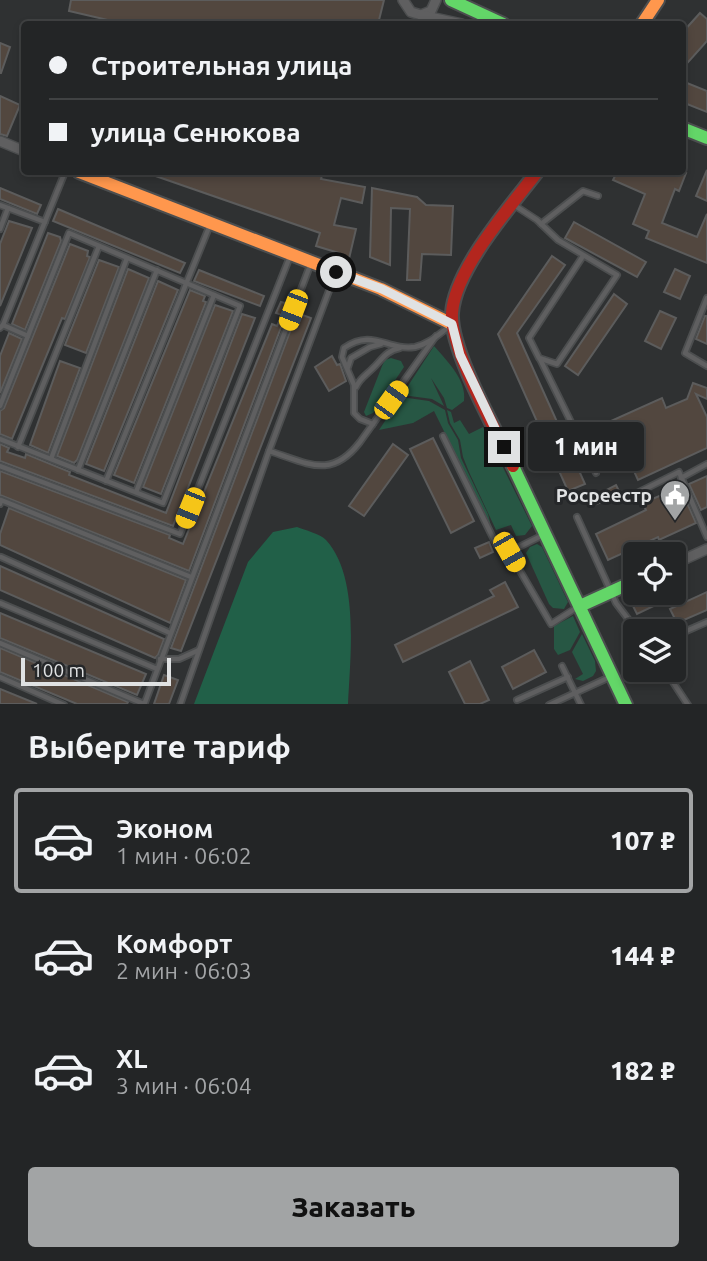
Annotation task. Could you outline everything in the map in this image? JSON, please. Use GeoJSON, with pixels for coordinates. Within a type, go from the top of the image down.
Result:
{"type":"FeatureCollection","features":[{"type":"Feature","properties":{"kind":"main road"},"geometry":{"type":"LineString","coordinates":[[451,0],[496,21]]}},
{"type":"Feature","properties":{"kind":"main road"},"geometry":{"type":"LineString","coordinates":[[644,21],[658,0]]}},
{"type":"Feature","properties":{"kind":"main road"},"geometry":{"type":"LineString","coordinates":[[686,130],[707,138]]}},
{"type":"Feature","properties":{"kind":"main road"},"geometry":{"type":"LineString","coordinates":[[87,175],[382,289],[452,324]]}},
{"type":"Feature","properties":{"kind":"main road"},"geometry":{"type":"LineString","coordinates":[[535,175],[463,278],[453,306],[452,324],[460,355],[626,704]]}},
{"type":"Feature","properties":{"kind":"main road"},"geometry":{"type":"LineString","coordinates":[[580,606],[623,586]]}},
{"type":"Feature","properties":{"kind":"street"},"geometry":{"type":"LineString","coordinates":[[404,0],[407,9],[416,14],[448,21]]}},
{"type":"Feature","properties":{"kind":"street"},"geometry":{"type":"LineString","coordinates":[[416,14],[431,10],[436,1]]}},
{"type":"Feature","properties":{"kind":"street"},"geometry":{"type":"LineString","coordinates":[[0,141],[21,150]]}},
{"type":"Feature","properties":{"kind":"street"},"geometry":{"type":"LineString","coordinates":[[686,559],[707,549]]}},
{"type":"Feature","properties":{"kind":"lane"},"geometry":{"type":"LineString","coordinates":[[28,336],[2,327],[64,175]]}},
{"type":"Feature","properties":{"kind":"lane"},"geometry":{"type":"LineString","coordinates":[[541,224],[583,191],[598,196]]}},
{"type":"Feature","properties":{"kind":"lane"},"geometry":{"type":"LineString","coordinates":[[513,204],[558,240],[617,275],[557,364],[539,358]]}},
{"type":"Feature","properties":{"kind":"lane"},"geometry":{"type":"LineString","coordinates":[[0,205],[45,222]]}},
{"type":"Feature","properties":{"kind":"lane"},"geometry":{"type":"LineString","coordinates":[[0,229],[8,208]]}},
{"type":"Feature","properties":{"kind":"lane"},"geometry":{"type":"LineString","coordinates":[[106,481],[211,223]]}},
{"type":"Feature","properties":{"kind":"lane"},"geometry":{"type":"LineString","coordinates":[[0,406],[69,233],[240,306],[163,503],[0,439]]}},
{"type":"Feature","properties":{"kind":"lane"},"geometry":{"type":"LineString","coordinates":[[18,447],[99,246]]}},
{"type":"Feature","properties":{"kind":"lane"},"geometry":{"type":"LineString","coordinates":[[0,466],[180,534],[291,254]]}},
{"type":"Feature","properties":{"kind":"lane"},"geometry":{"type":"LineString","coordinates":[[583,256],[529,338],[596,472]]}},
{"type":"Feature","properties":{"kind":"lane"},"geometry":{"type":"LineString","coordinates":[[51,459],[127,258]]}},
{"type":"Feature","properties":{"kind":"lane"},"geometry":{"type":"LineString","coordinates":[[0,643],[144,704],[312,262]]}},
{"type":"Feature","properties":{"kind":"lane"},"geometry":{"type":"LineString","coordinates":[[78,470],[157,270]]}},
{"type":"Feature","properties":{"kind":"lane"},"geometry":{"type":"LineString","coordinates":[[180,704],[269,451],[336,272]]}},
{"type":"Feature","properties":{"kind":"lane"},"geometry":{"type":"LineString","coordinates":[[136,492],[214,295]]}},
{"type":"Feature","properties":{"kind":"lane"},"geometry":{"type":"LineString","coordinates":[[707,298],[685,353],[707,366]]}},
{"type":"Feature","properties":{"kind":"lane"},"geometry":{"type":"LineString","coordinates":[[354,390],[361,377],[386,353],[424,344],[452,324]]}},
{"type":"Feature","properties":{"kind":"lane"},"geometry":{"type":"LineString","coordinates":[[269,451],[322,466],[330,466],[346,458],[436,336]]}},
{"type":"Feature","properties":{"kind":"lane"},"geometry":{"type":"LineString","coordinates":[[350,373],[342,357],[344,348],[359,339],[404,347]]}},
{"type":"Feature","properties":{"kind":"lane"},"geometry":{"type":"LineString","coordinates":[[373,424],[364,422],[354,413],[354,390],[348,364],[351,358],[370,347],[386,343]]}},
{"type":"Feature","properties":{"kind":"lane"},"geometry":{"type":"LineString","coordinates":[[443,436],[498,546],[509,552],[551,624],[580,606]]}},
{"type":"Feature","properties":{"kind":"lane"},"geometry":{"type":"LineString","coordinates":[[681,478],[707,464]]}},
{"type":"Feature","properties":{"kind":"lane"},"geometry":{"type":"LineString","coordinates":[[637,493],[679,472],[707,537]]}},
{"type":"Feature","properties":{"kind":"lane"},"geometry":{"type":"LineString","coordinates":[[0,501],[191,577]]}},
{"type":"Feature","properties":{"kind":"lane"},"geometry":{"type":"LineString","coordinates":[[577,517],[615,603],[628,619]]}},
{"type":"Feature","properties":{"kind":"lane"},"geometry":{"type":"LineString","coordinates":[[509,552],[545,534]]}},
{"type":"Feature","properties":{"kind":"lane"},"geometry":{"type":"LineString","coordinates":[[1,557],[170,633]]}},
{"type":"Feature","properties":{"kind":"lane"},"geometry":{"type":"LineString","coordinates":[[0,603],[157,669]]}},
{"type":"Feature","properties":{"kind":"lane"},"geometry":{"type":"LineString","coordinates":[[686,631],[707,622]]}},
{"type":"Feature","properties":{"kind":"lane"},"geometry":{"type":"LineString","coordinates":[[160,659],[179,659],[200,650]]}},
{"type":"Feature","properties":{"kind":"lane"},"geometry":{"type":"LineString","coordinates":[[562,666],[581,704]]}},
{"type":"Feature","properties":{"kind":"lane"},"geometry":{"type":"LineString","coordinates":[[552,704],[612,675]]}},
{"type":"Feature","properties":{"kind":"lane"},"geometry":{"type":"LineString","coordinates":[[0,677],[62,704]]}},
{"type":"Feature","properties":{"kind":"lane"},"geometry":{"type":"LineString","coordinates":[[517,701],[568,677]]}},
{"type":"Feature","properties":{"kind":"lane"},"geometry":{"type":"LineString","coordinates":[[673,682],[687,704]]}},
{"type":"Feature","properties":{"kind":"green space"},"geometry":{"type":"Polygon","coordinates":[[[434,346],[455,371],[464,393],[464,401],[452,410],[447,408],[431,378],[444,406],[432,399],[402,395],[434,346]]]}},
{"type":"Feature","properties":{"kind":"green space"},"geometry":{"type":"Polygon","coordinates":[[[391,358],[401,361],[404,367],[373,413],[366,416],[364,412],[382,366],[385,360],[391,358]]]}},
{"type":"Feature","properties":{"kind":"green space"},"geometry":{"type":"Polygon","coordinates":[[[401,397],[429,401],[445,410],[448,423],[458,440],[461,458],[491,526],[434,411],[413,423],[379,430],[401,397]]]}},
{"type":"Feature","properties":{"kind":"green space"},"geometry":{"type":"Polygon","coordinates":[[[447,410],[451,412],[454,423],[460,420],[469,434],[483,427],[532,526],[525,535],[516,536],[511,525],[496,530],[469,472],[460,440],[450,423],[447,410]]]}},
{"type":"Feature","properties":{"kind":"green space"},"geometry":{"type":"Polygon","coordinates":[[[297,527],[326,540],[337,556],[344,575],[351,642],[348,704],[194,704],[248,562],[273,532],[297,527]]]}},
{"type":"Feature","properties":{"kind":"green space"},"geometry":{"type":"Polygon","coordinates":[[[537,544],[542,547],[568,602],[564,609],[553,608],[549,604],[526,553],[530,547],[537,544]]]}},
{"type":"Feature","properties":{"kind":"green space"},"geometry":{"type":"Polygon","coordinates":[[[573,616],[580,632],[570,650],[558,655],[554,649],[554,626],[573,616]]]}},
{"type":"Feature","properties":{"kind":"green space"},"geometry":{"type":"Polygon","coordinates":[[[582,634],[595,661],[596,671],[593,676],[583,681],[575,679],[583,674],[572,652],[582,634]]]}},
{"type":"Feature","properties":{"kind":"building"},"geometry":{"type":"Polygon","coordinates":[[[71,0],[384,0],[379,21],[112,21],[69,11],[71,0]]]}},
{"type":"Feature","properties":{"kind":"building"},"geometry":{"type":"Polygon","coordinates":[[[700,13],[707,19],[707,41],[686,65],[686,29],[700,13]]]}},
{"type":"Feature","properties":{"kind":"building"},"geometry":{"type":"Polygon","coordinates":[[[0,43],[10,47],[1,73],[0,73],[0,43]]]}},
{"type":"Feature","properties":{"kind":"building"},"geometry":{"type":"Polygon","coordinates":[[[686,83],[707,91],[707,112],[686,104],[686,83]]]}},
{"type":"Feature","properties":{"kind":"building"},"geometry":{"type":"Polygon","coordinates":[[[0,96],[20,105],[7,136],[0,134],[0,96]]]}},
{"type":"Feature","properties":{"kind":"building"},"geometry":{"type":"Polygon","coordinates":[[[707,170],[707,201],[696,196],[707,170]]]}},
{"type":"Feature","properties":{"kind":"building"},"geometry":{"type":"Polygon","coordinates":[[[153,175],[322,175],[321,179],[365,187],[362,203],[341,198],[334,225],[356,229],[348,263],[338,261],[339,253],[316,246],[320,233],[153,175]]]}},
{"type":"Feature","properties":{"kind":"building"},"geometry":{"type":"Polygon","coordinates":[[[616,175],[685,175],[679,191],[675,189],[662,223],[697,237],[707,214],[707,263],[646,238],[649,231],[633,224],[645,194],[613,180],[616,175]]]}},
{"type":"Feature","properties":{"kind":"building"},"geometry":{"type":"Polygon","coordinates":[[[0,188],[41,205],[37,214],[0,199],[0,188]]]}},
{"type":"Feature","properties":{"kind":"building"},"geometry":{"type":"Polygon","coordinates":[[[372,188],[417,197],[426,205],[453,206],[451,255],[422,254],[420,280],[407,280],[410,209],[391,208],[390,265],[370,257],[372,188]]]}},
{"type":"Feature","properties":{"kind":"building"},"geometry":{"type":"Polygon","coordinates":[[[58,209],[185,263],[180,273],[53,221],[58,209]]]}},
{"type":"Feature","properties":{"kind":"building"},"geometry":{"type":"Polygon","coordinates":[[[9,221],[32,228],[0,306],[0,244],[9,221]]]}},
{"type":"Feature","properties":{"kind":"building"},"geometry":{"type":"Polygon","coordinates":[[[574,222],[646,262],[637,277],[565,238],[574,222]]]}},
{"type":"Feature","properties":{"kind":"building"},"geometry":{"type":"Polygon","coordinates":[[[48,233],[60,237],[61,241],[25,330],[12,324],[48,233]]]}},
{"type":"Feature","properties":{"kind":"building"},"geometry":{"type":"Polygon","coordinates":[[[70,244],[88,251],[87,256],[90,257],[12,439],[0,434],[0,411],[4,408],[70,244]]]}},
{"type":"Feature","properties":{"kind":"building"},"geometry":{"type":"Polygon","coordinates":[[[552,256],[565,265],[517,333],[585,484],[568,491],[498,334],[552,256]]]}},
{"type":"Feature","properties":{"kind":"building"},"geometry":{"type":"Polygon","coordinates":[[[99,260],[119,267],[86,353],[65,345],[99,260]]]}},
{"type":"Feature","properties":{"kind":"building"},"geometry":{"type":"Polygon","coordinates":[[[128,269],[149,278],[74,463],[57,456],[128,269]]]}},
{"type":"Feature","properties":{"kind":"building"},"geometry":{"type":"Polygon","coordinates":[[[675,269],[690,276],[680,299],[664,292],[675,269]]]}},
{"type":"Feature","properties":{"kind":"building"},"geometry":{"type":"Polygon","coordinates":[[[199,270],[264,296],[260,306],[194,281],[199,270]]]}},
{"type":"Feature","properties":{"kind":"building"},"geometry":{"type":"Polygon","coordinates":[[[158,281],[178,290],[104,471],[86,464],[158,281]]]}},
{"type":"Feature","properties":{"kind":"building"},"geometry":{"type":"Polygon","coordinates":[[[190,290],[205,296],[203,301],[206,302],[134,483],[114,475],[190,290]]]}},
{"type":"Feature","properties":{"kind":"building"},"geometry":{"type":"Polygon","coordinates":[[[614,294],[627,304],[578,375],[565,366],[614,294]]]}},
{"type":"Feature","properties":{"kind":"building"},"geometry":{"type":"Polygon","coordinates":[[[281,302],[289,304],[288,309],[189,571],[0,495],[0,471],[170,535],[169,538],[183,544],[272,324],[277,326],[282,315],[276,313],[281,302]]]}},
{"type":"Feature","properties":{"kind":"building"},"geometry":{"type":"Polygon","coordinates":[[[215,305],[233,311],[161,494],[143,487],[215,305]]]}},
{"type":"Feature","properties":{"kind":"building"},"geometry":{"type":"Polygon","coordinates":[[[660,311],[676,318],[661,349],[645,341],[660,311]]]}},
{"type":"Feature","properties":{"kind":"building"},"geometry":{"type":"Polygon","coordinates":[[[297,313],[311,318],[181,651],[171,648],[297,313]]]}},
{"type":"Feature","properties":{"kind":"building"},"geometry":{"type":"Polygon","coordinates":[[[242,314],[255,318],[173,526],[0,461],[0,444],[9,448],[7,452],[25,458],[26,454],[70,472],[69,475],[166,513],[242,314]]]}},
{"type":"Feature","properties":{"kind":"building"},"geometry":{"type":"Polygon","coordinates":[[[707,316],[707,344],[696,339],[707,316]]]}},
{"type":"Feature","properties":{"kind":"building"},"geometry":{"type":"Polygon","coordinates":[[[9,333],[22,339],[0,393],[0,356],[9,333]]]}},
{"type":"Feature","properties":{"kind":"building"},"geometry":{"type":"Polygon","coordinates":[[[332,356],[337,365],[340,364],[346,381],[329,391],[315,367],[332,356]]]}},
{"type":"Feature","properties":{"kind":"building"},"geometry":{"type":"Polygon","coordinates":[[[60,361],[80,368],[48,453],[30,445],[60,361]]]}},
{"type":"Feature","properties":{"kind":"building"},"geometry":{"type":"Polygon","coordinates":[[[693,383],[707,388],[707,399],[696,394],[707,417],[707,448],[638,480],[611,421],[662,398],[666,408],[687,399],[693,383]]]}},
{"type":"Feature","properties":{"kind":"building"},"geometry":{"type":"Polygon","coordinates":[[[433,438],[474,521],[451,533],[410,449],[433,438]]]}},
{"type":"Feature","properties":{"kind":"building"},"geometry":{"type":"Polygon","coordinates":[[[393,444],[408,455],[364,516],[349,506],[393,444]]]}},
{"type":"Feature","properties":{"kind":"building"},"geometry":{"type":"Polygon","coordinates":[[[707,476],[707,507],[701,510],[689,484],[707,476]]]}},
{"type":"Feature","properties":{"kind":"building"},"geometry":{"type":"Polygon","coordinates":[[[616,485],[620,493],[597,504],[593,497],[616,485]]]}},
{"type":"Feature","properties":{"kind":"building"},"geometry":{"type":"Polygon","coordinates":[[[680,487],[696,523],[659,540],[658,537],[647,542],[623,542],[623,553],[608,560],[596,534],[646,510],[643,503],[680,487]]]}},
{"type":"Feature","properties":{"kind":"building"},"geometry":{"type":"Polygon","coordinates":[[[9,508],[186,580],[170,623],[0,545],[0,534],[9,508]]]}},
{"type":"Feature","properties":{"kind":"building"},"geometry":{"type":"Polygon","coordinates":[[[489,542],[493,552],[480,558],[475,548],[489,542]]]}},
{"type":"Feature","properties":{"kind":"building"},"geometry":{"type":"Polygon","coordinates":[[[0,566],[164,639],[158,655],[155,658],[0,590],[0,566]]]}},
{"type":"Feature","properties":{"kind":"building"},"geometry":{"type":"Polygon","coordinates":[[[505,582],[518,607],[403,662],[395,645],[494,596],[490,590],[505,582]]]}},
{"type":"Feature","properties":{"kind":"building"},"geometry":{"type":"Polygon","coordinates":[[[707,592],[707,610],[686,619],[675,619],[670,609],[686,605],[686,602],[707,592]]]}},
{"type":"Feature","properties":{"kind":"building"},"geometry":{"type":"Polygon","coordinates":[[[635,605],[656,605],[637,614],[635,605]]]}},
{"type":"Feature","properties":{"kind":"building"},"geometry":{"type":"Polygon","coordinates":[[[0,613],[146,674],[137,695],[0,638],[0,613]]]}},
{"type":"Feature","properties":{"kind":"building"},"geometry":{"type":"Polygon","coordinates":[[[0,648],[128,702],[77,704],[0,672],[0,648]]]}},
{"type":"Feature","properties":{"kind":"building"},"geometry":{"type":"Polygon","coordinates":[[[534,650],[546,672],[513,689],[502,667],[534,650]]]}},
{"type":"Feature","properties":{"kind":"building"},"geometry":{"type":"Polygon","coordinates":[[[470,661],[489,700],[480,704],[465,704],[449,672],[470,661]]]}},
{"type":"Feature","properties":{"kind":"building"},"geometry":{"type":"Polygon","coordinates":[[[164,675],[178,680],[169,704],[154,704],[164,675]]]}},
{"type":"Feature","properties":{"kind":"building"},"geometry":{"type":"Polygon","coordinates":[[[0,689],[37,704],[0,704],[0,689]]]}},
{"type":"Feature","properties":{"kind":"traffic: fast"},"geometry":{"type":"LineString","coordinates":[[451,0],[496,21]]}},
{"type":"Feature","properties":{"kind":"traffic: fast"},"geometry":{"type":"LineString","coordinates":[[686,130],[707,138]]}},
{"type":"Feature","properties":{"kind":"traffic: fast"},"geometry":{"type":"LineString","coordinates":[[513,466],[626,704]]}},
{"type":"Feature","properties":{"kind":"traffic: fast"},"geometry":{"type":"LineString","coordinates":[[580,606],[623,586]]}},
{"type":"Feature","properties":{"kind":"traffic: slow"},"geometry":{"type":"LineString","coordinates":[[644,21],[658,0]]}},
{"type":"Feature","properties":{"kind":"traffic: slow"},"geometry":{"type":"LineString","coordinates":[[87,175],[381,289],[452,324]]}},
{"type":"Feature","properties":{"kind":"traffic: jam"},"geometry":{"type":"LineString","coordinates":[[513,466],[466,369],[453,329],[452,313],[455,296],[473,258],[535,175]]}},
{"type":"Feature","properties":{"kind":"place","name":"Росреестр"},"geometry":{"type":"Point","coordinates":[675,522]}},
{"type":"Feature","properties":{"kind":"route"},"geometry":{"type":"LineString","coordinates":[[336,272],[382,289],[452,324],[460,355],[504,447]]}}]}
